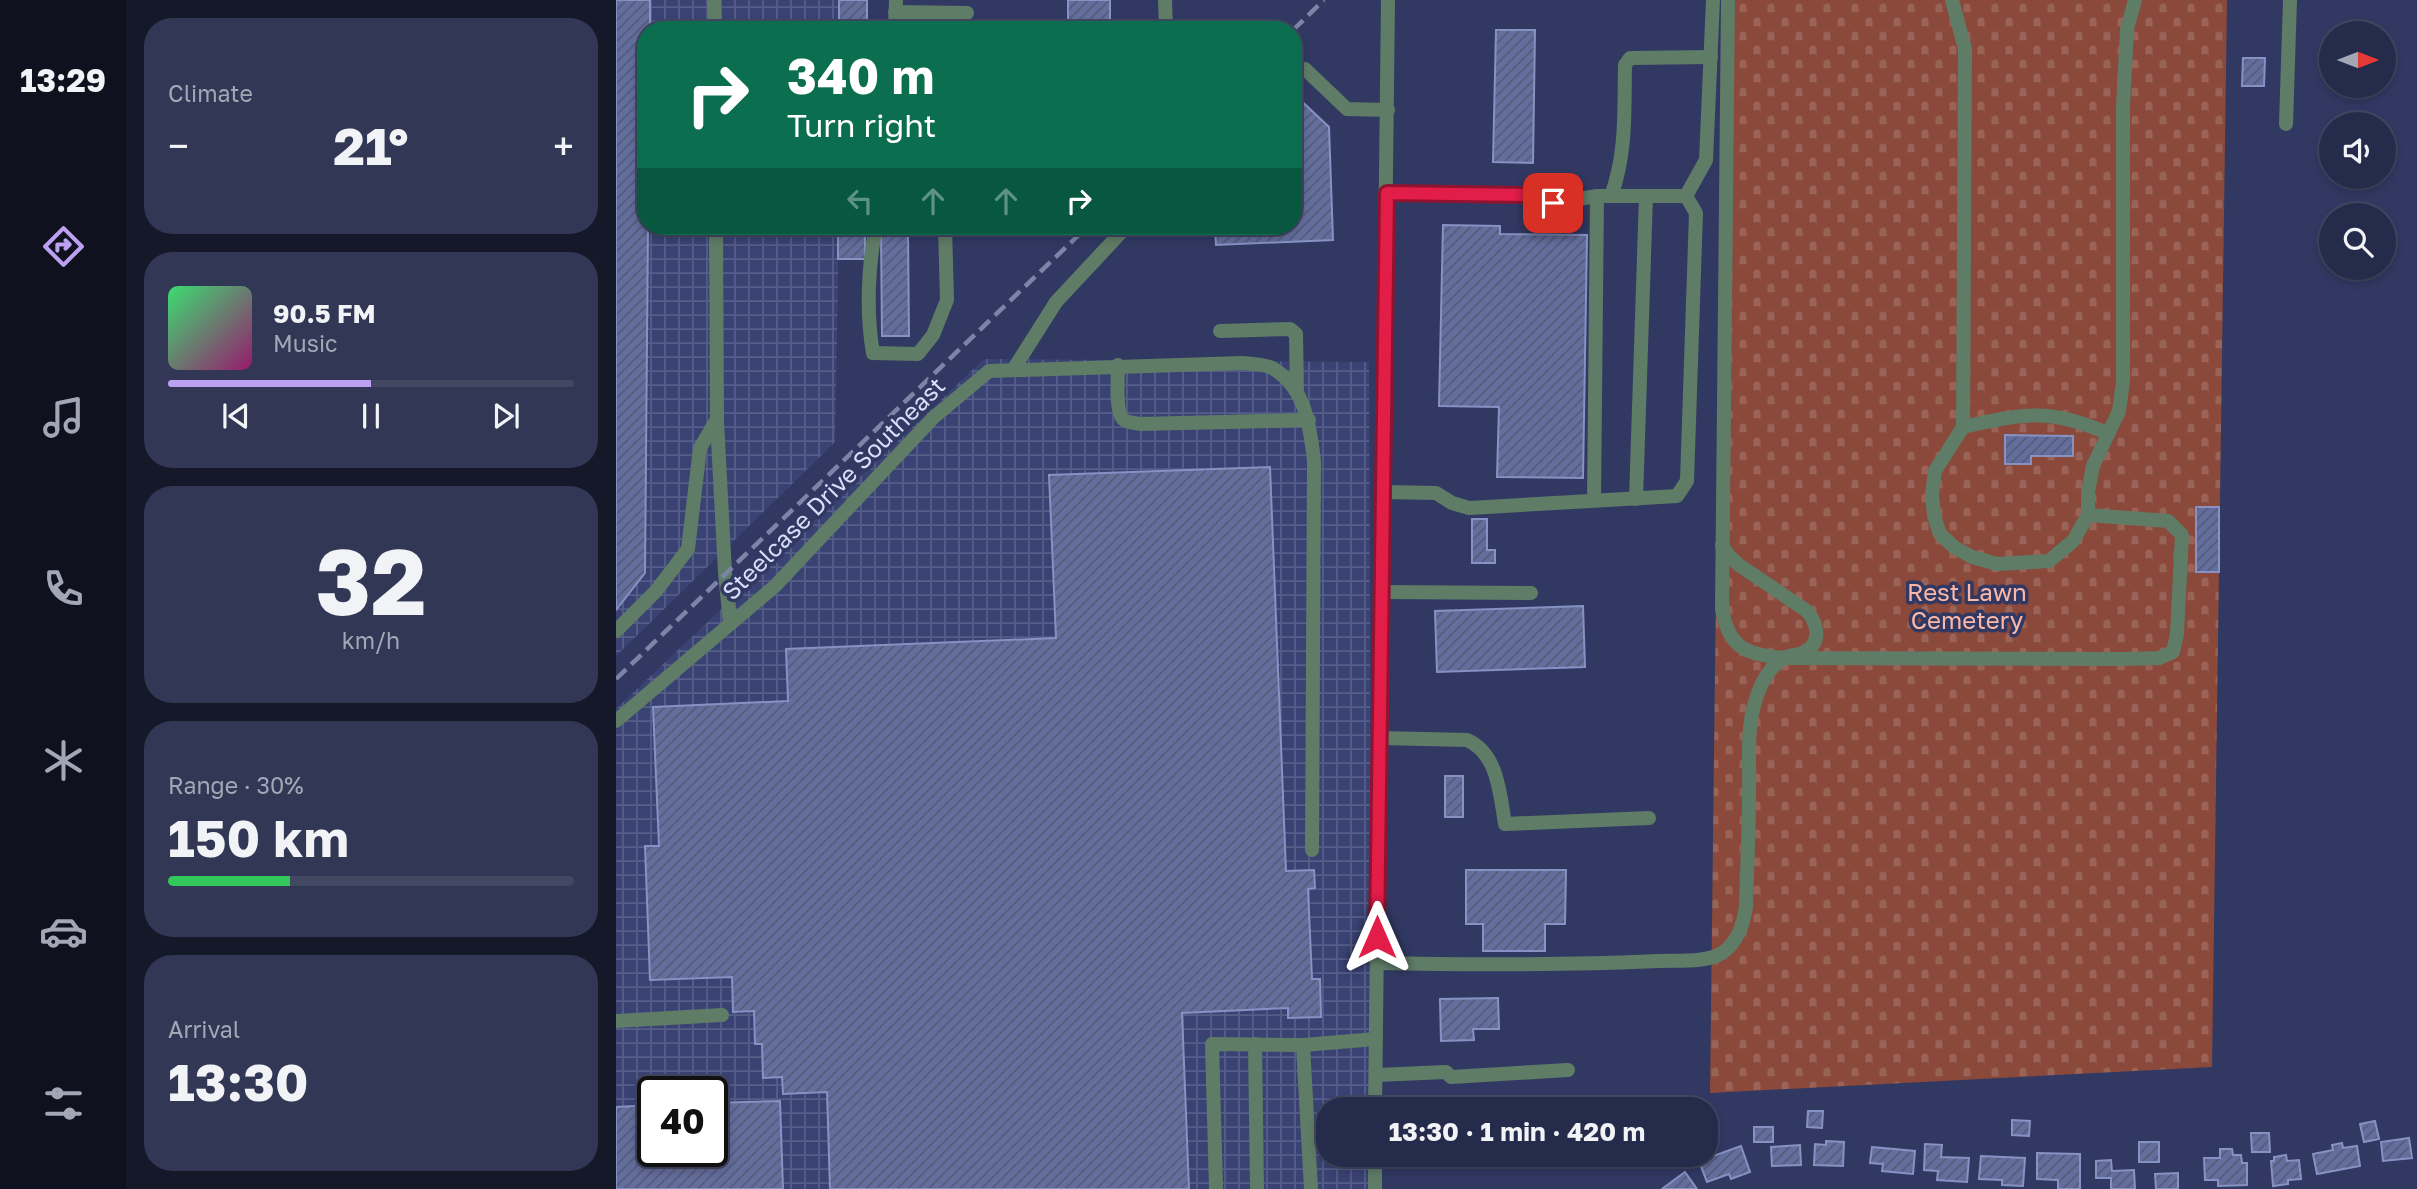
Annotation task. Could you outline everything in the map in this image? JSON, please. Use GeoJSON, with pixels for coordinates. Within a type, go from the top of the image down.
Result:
{"type":"FeatureCollection","features":[{"type":"Feature","properties":{"kind":"street"},"geometry":{"type":"LineString","coordinates":[[714,0],[715,21]]}},
{"type":"Feature","properties":{"kind":"street"},"geometry":{"type":"LineString","coordinates":[[1165,0],[1166,21]]}},
{"type":"Feature","properties":{"kind":"street"},"geometry":{"type":"LineString","coordinates":[[1375,1097],[1388,0]]}},
{"type":"Feature","properties":{"kind":"street"},"geometry":{"type":"LineString","coordinates":[[1686,196],[1706,160],[1713,0]]}},
{"type":"Feature","properties":{"kind":"street"},"geometry":{"type":"LineString","coordinates":[[1728,0],[1722,609],[1725,626],[1731,638],[1754,655],[1784,657],[2123,659],[2159,658],[2173,652],[2177,634],[2182,535],[2168,521],[2088,514]]}},
{"type":"Feature","properties":{"kind":"street"},"geometry":{"type":"LineString","coordinates":[[1952,0],[1965,49],[1963,427],[1935,471],[1932,494],[1934,516],[1940,534],[1954,547],[1972,557],[1997,564],[2049,561],[2073,541],[2088,514],[2088,492],[2093,466],[2119,411],[2123,381],[2123,107],[2127,29],[2135,0]]}},
{"type":"Feature","properties":{"kind":"street"},"geometry":{"type":"LineString","coordinates":[[2286,124],[2290,0]]}},
{"type":"Feature","properties":{"kind":"street"},"geometry":{"type":"LineString","coordinates":[[896,6],[968,13]]}},
{"type":"Feature","properties":{"kind":"street"},"geometry":{"type":"LineString","coordinates":[[1594,500],[1604,196],[1622,164],[1625,65],[1630,58],[1712,57]]}},
{"type":"Feature","properties":{"kind":"street"},"geometry":{"type":"LineString","coordinates":[[1305,69],[1348,109],[1388,110]]}},
{"type":"Feature","properties":{"kind":"street"},"geometry":{"type":"LineString","coordinates":[[1387,193],[1530,195],[1553,203],[1604,196],[1686,196]]}},
{"type":"Feature","properties":{"kind":"street"},"geometry":{"type":"LineString","coordinates":[[1636,499],[1646,196]]}},
{"type":"Feature","properties":{"kind":"street"},"geometry":{"type":"LineString","coordinates":[[1383,492],[1436,493],[1452,503],[1469,508],[1677,496],[1687,481],[1696,213],[1686,196]]}},
{"type":"Feature","properties":{"kind":"street"},"geometry":{"type":"LineString","coordinates":[[716,235],[717,419],[730,623]]}},
{"type":"Feature","properties":{"kind":"street"},"geometry":{"type":"LineString","coordinates":[[875,235],[871,268],[870,332],[873,353],[918,354],[933,335],[947,300],[945,235]]}},
{"type":"Feature","properties":{"kind":"street"},"geometry":{"type":"LineString","coordinates":[[1013,370],[1056,302],[1119,235]]}},
{"type":"Feature","properties":{"kind":"street"},"geometry":{"type":"LineString","coordinates":[[1220,331],[1290,329],[1296,334],[1297,392],[1309,421],[1314,461],[1312,850]]}},
{"type":"Feature","properties":{"kind":"street"},"geometry":{"type":"LineString","coordinates":[[1013,370],[1242,363],[1273,368],[1297,392]]}},
{"type":"Feature","properties":{"kind":"street"},"geometry":{"type":"LineString","coordinates":[[1118,365],[1119,410],[1122,419],[1129,422],[1309,421]]}},
{"type":"Feature","properties":{"kind":"street","name":"Steelcase Drive Southeast"},"geometry":{"type":"LineString","coordinates":[[616,721],[775,586],[933,418],[989,371],[1013,370]]}},
{"type":"Feature","properties":{"kind":"street"},"geometry":{"type":"LineString","coordinates":[[1963,427],[2030,414],[2060,415],[2107,433]]}},
{"type":"Feature","properties":{"kind":"street"},"geometry":{"type":"LineString","coordinates":[[616,631],[656,591],[688,549],[700,448],[717,419]]}},
{"type":"Feature","properties":{"kind":"street"},"geometry":{"type":"LineString","coordinates":[[1377,963],[1620,962],[1706,958],[1720,954],[1732,944],[1742,927],[1746,907],[1750,733],[1755,702],[1764,680],[1784,657],[1804,653],[1816,637],[1814,619],[1807,611],[1739,565],[1722,545]]}},
{"type":"Feature","properties":{"kind":"street"},"geometry":{"type":"LineString","coordinates":[[1382,592],[1531,593]]}},
{"type":"Feature","properties":{"kind":"street"},"geometry":{"type":"LineString","coordinates":[[1380,738],[1467,740],[1478,745],[1496,773],[1506,824],[1648,818]]}},
{"type":"Feature","properties":{"kind":"street"},"geometry":{"type":"LineString","coordinates":[[616,1021],[722,1015]]}},
{"type":"Feature","properties":{"kind":"street"},"geometry":{"type":"LineString","coordinates":[[1216,1189],[1212,1044],[1303,1045],[1376,1039]]}},
{"type":"Feature","properties":{"kind":"street"},"geometry":{"type":"LineString","coordinates":[[1255,1044],[1257,1189]]}},
{"type":"Feature","properties":{"kind":"street"},"geometry":{"type":"LineString","coordinates":[[1303,1045],[1311,1189]]}},
{"type":"Feature","properties":{"kind":"street"},"geometry":{"type":"LineString","coordinates":[[1376,1075],[1446,1072],[1451,1077],[1568,1070]]}},
{"type":"Feature","properties":{"kind":"street"},"geometry":{"type":"LineString","coordinates":[[1375,1167],[1375,1189]]}},
{"type":"Feature","properties":{"kind":"shaded area"},"geometry":{"type":"Polygon","coordinates":[[[616,0],[843,0],[843,21],[637,21],[637,235],[839,235],[835,442],[616,656],[616,0]]]}},
{"type":"Feature","properties":{"kind":"shaded area"},"geometry":{"type":"Polygon","coordinates":[[[984,359],[1369,362],[1372,1097],[1316,1097],[1316,1167],[1372,1167],[1372,1189],[616,1189],[616,709],[984,359]]]}},
{"type":"Feature","properties":{"kind":"green space","name":"Rest Lawn Cemetery"},"geometry":{"type":"Polygon","coordinates":[[[1734,0],[2227,0],[2212,1067],[1710,1093],[1716,589],[1734,0]]]}},
{"type":"Feature","properties":{"kind":"building"},"geometry":{"type":"Polygon","coordinates":[[[616,0],[650,0],[650,21],[637,21],[637,235],[648,235],[645,573],[616,610],[616,0]]]}},
{"type":"Feature","properties":{"kind":"building"},"geometry":{"type":"Polygon","coordinates":[[[839,0],[867,0],[867,21],[839,21],[839,0]]]}},
{"type":"Feature","properties":{"kind":"building"},"geometry":{"type":"Polygon","coordinates":[[[1068,0],[1110,0],[1110,21],[1068,21],[1068,0]]]}},
{"type":"Feature","properties":{"kind":"building"},"geometry":{"type":"Polygon","coordinates":[[[1496,30],[1535,30],[1533,163],[1493,162],[1496,30]]]}},
{"type":"Feature","properties":{"kind":"building"},"geometry":{"type":"Polygon","coordinates":[[[2243,58],[2265,58],[2264,86],[2242,86],[2243,58]]]}},
{"type":"Feature","properties":{"kind":"building"},"geometry":{"type":"Polygon","coordinates":[[[1302,102],[1329,127],[1333,240],[1216,245],[1215,235],[1302,235],[1302,102]]]}},
{"type":"Feature","properties":{"kind":"building"},"geometry":{"type":"Polygon","coordinates":[[[1443,225],[1500,226],[1500,234],[1587,235],[1583,478],[1497,477],[1499,407],[1439,406],[1443,225]]]}},
{"type":"Feature","properties":{"kind":"building"},"geometry":{"type":"Polygon","coordinates":[[[838,235],[865,235],[865,259],[838,259],[838,235]]]}},
{"type":"Feature","properties":{"kind":"building"},"geometry":{"type":"Polygon","coordinates":[[[881,235],[908,235],[909,336],[882,336],[881,235]]]}},
{"type":"Feature","properties":{"kind":"building"},"geometry":{"type":"Polygon","coordinates":[[[2005,435],[2073,436],[2073,456],[2031,456],[2031,464],[2005,464],[2005,435]]]}},
{"type":"Feature","properties":{"kind":"building"},"geometry":{"type":"Polygon","coordinates":[[[1270,467],[1286,871],[1314,870],[1315,888],[1308,889],[1312,979],[1320,979],[1321,1017],[1288,1018],[1288,1008],[1182,1013],[1189,1189],[830,1189],[827,1092],[783,1094],[782,1077],[763,1078],[762,1044],[755,1044],[754,1011],[733,1012],[732,977],[650,980],[645,846],[659,846],[653,707],[788,701],[786,649],[1056,638],[1049,475],[1270,467]]]}},
{"type":"Feature","properties":{"kind":"building"},"geometry":{"type":"Polygon","coordinates":[[[2196,507],[2219,507],[2219,572],[2196,572],[2196,507]]]}},
{"type":"Feature","properties":{"kind":"building"},"geometry":{"type":"Polygon","coordinates":[[[1472,519],[1487,519],[1487,550],[1495,550],[1495,563],[1472,563],[1472,519]]]}},
{"type":"Feature","properties":{"kind":"building"},"geometry":{"type":"Polygon","coordinates":[[[1583,606],[1585,667],[1437,672],[1435,611],[1583,606]]]}},
{"type":"Feature","properties":{"kind":"building"},"geometry":{"type":"Polygon","coordinates":[[[1445,776],[1463,776],[1463,817],[1445,817],[1445,776]]]}},
{"type":"Feature","properties":{"kind":"building"},"geometry":{"type":"Polygon","coordinates":[[[1466,870],[1566,870],[1565,924],[1545,924],[1545,951],[1483,951],[1483,924],[1466,924],[1466,870]]]}},
{"type":"Feature","properties":{"kind":"building"},"geometry":{"type":"Polygon","coordinates":[[[1498,998],[1499,1029],[1473,1029],[1474,1040],[1441,1041],[1440,999],[1498,998]]]}},
{"type":"Feature","properties":{"kind":"building"},"geometry":{"type":"Polygon","coordinates":[[[780,1101],[783,1189],[616,1189],[616,1107],[637,1106],[637,1167],[728,1167],[728,1103],[780,1101]]]}},
{"type":"Feature","properties":{"kind":"building"},"geometry":{"type":"Polygon","coordinates":[[[1808,1111],[1823,1111],[1822,1128],[1807,1127],[1808,1111]]]}},
{"type":"Feature","properties":{"kind":"building"},"geometry":{"type":"Polygon","coordinates":[[[2012,1120],[2030,1121],[2029,1136],[2012,1135],[2012,1120]]]}},
{"type":"Feature","properties":{"kind":"building"},"geometry":{"type":"Polygon","coordinates":[[[2375,1121],[2379,1139],[2364,1142],[2360,1124],[2375,1121]]]}},
{"type":"Feature","properties":{"kind":"building"},"geometry":{"type":"Polygon","coordinates":[[[1754,1127],[1773,1127],[1773,1142],[1754,1142],[1754,1127]]]}},
{"type":"Feature","properties":{"kind":"building"},"geometry":{"type":"Polygon","coordinates":[[[2251,1133],[2269,1133],[2270,1152],[2252,1152],[2251,1133]]]}},
{"type":"Feature","properties":{"kind":"building"},"geometry":{"type":"Polygon","coordinates":[[[2409,1138],[2412,1158],[2383,1161],[2381,1142],[2409,1138]]]}},
{"type":"Feature","properties":{"kind":"building"},"geometry":{"type":"Polygon","coordinates":[[[1826,1141],[1844,1142],[1843,1166],[1814,1165],[1815,1144],[1826,1145],[1826,1141]]]}},
{"type":"Feature","properties":{"kind":"building"},"geometry":{"type":"Polygon","coordinates":[[[2139,1142],[2159,1142],[2159,1162],[2139,1162],[2139,1142]]]}},
{"type":"Feature","properties":{"kind":"building"},"geometry":{"type":"Polygon","coordinates":[[[2342,1143],[2343,1148],[2357,1146],[2360,1166],[2317,1174],[2313,1154],[2333,1150],[2332,1145],[2342,1143]]]}},
{"type":"Feature","properties":{"kind":"building"},"geometry":{"type":"Polygon","coordinates":[[[1925,1144],[1942,1145],[1941,1157],[1969,1158],[1967,1182],[1937,1180],[1938,1171],[1924,1170],[1925,1144]]]}},
{"type":"Feature","properties":{"kind":"building"},"geometry":{"type":"Polygon","coordinates":[[[1800,1145],[1801,1165],[1772,1166],[1771,1147],[1800,1145]]]}},
{"type":"Feature","properties":{"kind":"building"},"geometry":{"type":"Polygon","coordinates":[[[1741,1146],[1750,1172],[1731,1179],[1729,1174],[1707,1182],[1701,1167],[1718,1167],[1718,1154],[1741,1146]]]}},
{"type":"Feature","properties":{"kind":"building"},"geometry":{"type":"Polygon","coordinates":[[[1872,1147],[1915,1151],[1913,1174],[1882,1171],[1883,1164],[1870,1163],[1872,1147]]]}},
{"type":"Feature","properties":{"kind":"building"},"geometry":{"type":"Polygon","coordinates":[[[2220,1149],[2232,1149],[2233,1155],[2241,1155],[2242,1163],[2247,1163],[2247,1185],[2218,1186],[2218,1180],[2205,1180],[2204,1158],[2220,1158],[2220,1149]]]}},
{"type":"Feature","properties":{"kind":"building"},"geometry":{"type":"Polygon","coordinates":[[[2037,1153],[2080,1154],[2080,1189],[2058,1189],[2058,1180],[2037,1179],[2037,1153]]]}},
{"type":"Feature","properties":{"kind":"building"},"geometry":{"type":"Polygon","coordinates":[[[2286,1155],[2287,1161],[2299,1160],[2301,1179],[2288,1180],[2288,1184],[2273,1186],[2271,1161],[2274,1161],[2274,1157],[2286,1155]]]}},
{"type":"Feature","properties":{"kind":"building"},"geometry":{"type":"Polygon","coordinates":[[[1981,1156],[2025,1158],[2023,1186],[2002,1185],[2002,1180],[1979,1179],[1981,1156]]]}},
{"type":"Feature","properties":{"kind":"building"},"geometry":{"type":"Polygon","coordinates":[[[2111,1160],[2112,1171],[2134,1170],[2135,1189],[2111,1189],[2111,1178],[2096,1178],[2096,1161],[2111,1160]]]}},
{"type":"Feature","properties":{"kind":"building"},"geometry":{"type":"Polygon","coordinates":[[[1685,1172],[1697,1189],[1662,1189],[1685,1172]]]}},
{"type":"Feature","properties":{"kind":"building"},"geometry":{"type":"Polygon","coordinates":[[[2178,1173],[2178,1189],[2156,1189],[2155,1174],[2178,1173]]]}},
{"type":"Feature","properties":{"kind":"railway"},"geometry":{"type":"LineString","coordinates":[[1302,21],[1324,0]]}},
{"type":"Feature","properties":{"kind":"railway"},"geometry":{"type":"LineString","coordinates":[[616,679],[1079,235]]}},
{"type":"Feature","properties":{"kind":"route"},"geometry":{"type":"LineString","coordinates":[[1377,937],[1387,193],[1530,195],[1553,203]]}}]}
